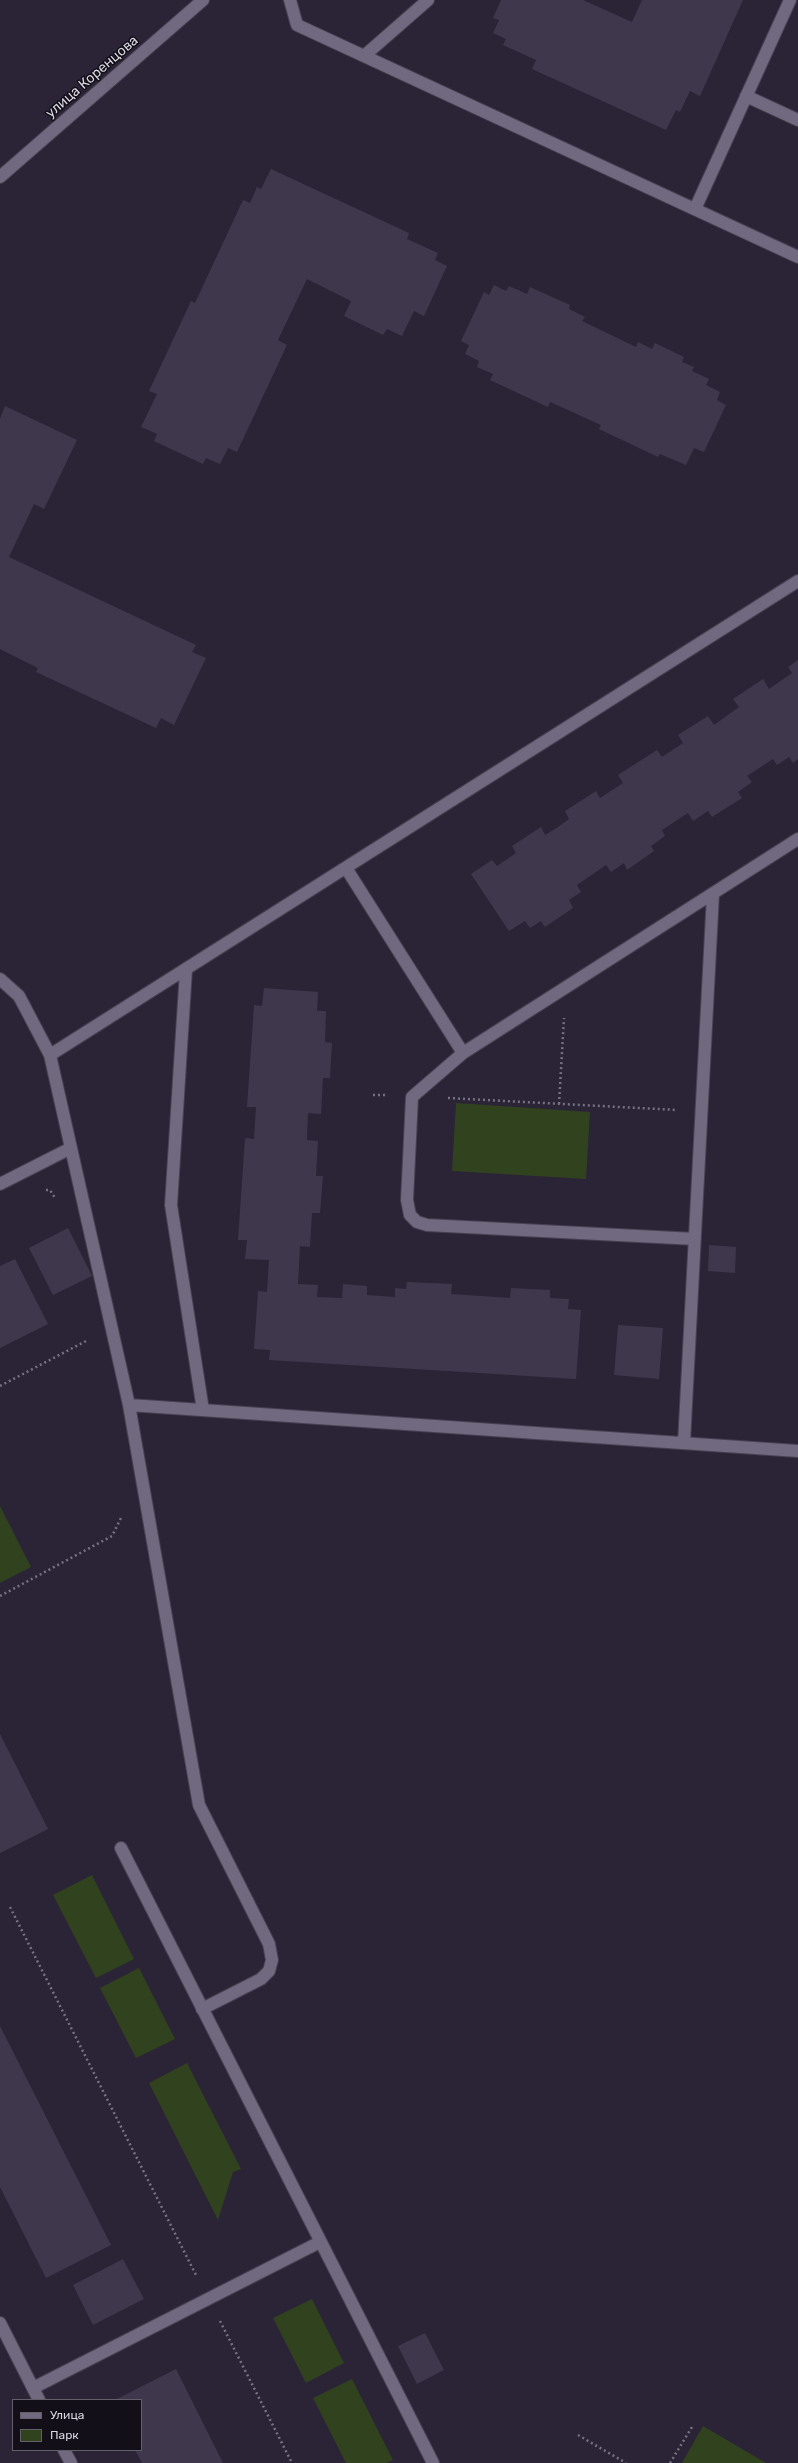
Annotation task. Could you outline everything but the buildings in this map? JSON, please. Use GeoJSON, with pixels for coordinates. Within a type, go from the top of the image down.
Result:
{"type":"FeatureCollection","features":[{"type":"Feature","properties":{"kind":"street","name":"улица Коренцова"},"geometry":{"type":"LineString","coordinates":[[0,177],[203,0]]}},
{"type":"Feature","properties":{"kind":"street"},"geometry":{"type":"LineString","coordinates":[[290,0],[297,25],[798,256]]}},
{"type":"Feature","properties":{"kind":"street"},"geometry":{"type":"LineString","coordinates":[[364,56],[428,0]]}},
{"type":"Feature","properties":{"kind":"street"},"geometry":{"type":"LineString","coordinates":[[695,209],[790,0]]}},
{"type":"Feature","properties":{"kind":"street"},"geometry":{"type":"LineString","coordinates":[[746,96],[798,120]]}},
{"type":"Feature","properties":{"kind":"street"},"geometry":{"type":"LineString","coordinates":[[50,1055],[798,582]]}},
{"type":"Feature","properties":{"kind":"street"},"geometry":{"type":"LineString","coordinates":[[695,1239],[427,1225],[417,1222],[410,1215],[407,1200],[412,1096],[463,1053],[798,839]]}},
{"type":"Feature","properties":{"kind":"street"},"geometry":{"type":"LineString","coordinates":[[346,868],[463,1053]]}},
{"type":"Feature","properties":{"kind":"street"},"geometry":{"type":"LineString","coordinates":[[684,1443],[713,894]]}},
{"type":"Feature","properties":{"kind":"street"},"geometry":{"type":"LineString","coordinates":[[186,970],[171,1205],[203,1410]]}},
{"type":"Feature","properties":{"kind":"street"},"geometry":{"type":"LineString","coordinates":[[0,979],[19,996],[50,1055],[129,1405],[199,1805],[269,1944],[272,1960],[269,1971],[261,1979],[202,2009]]}},
{"type":"Feature","properties":{"kind":"street"},"geometry":{"type":"LineString","coordinates":[[0,1184],[71,1148]]}},
{"type":"Feature","properties":{"kind":"street"},"geometry":{"type":"LineString","coordinates":[[129,1405],[798,1451]]}},
{"type":"Feature","properties":{"kind":"street"},"geometry":{"type":"LineString","coordinates":[[121,1848],[432,2463]]}},
{"type":"Feature","properties":{"kind":"street"},"geometry":{"type":"LineString","coordinates":[[33,2388],[320,2242]]}},
{"type":"Feature","properties":{"kind":"street"},"geometry":{"type":"LineString","coordinates":[[0,2323],[38,2399]]}},
{"type":"Feature","properties":{"kind":"street"},"geometry":{"type":"LineString","coordinates":[[65,2451],[71,2463]]}},
{"type":"Feature","properties":{"kind":"path"},"geometry":{"type":"LineString","coordinates":[[559,1104],[565,988]]}},
{"type":"Feature","properties":{"kind":"path"},"geometry":{"type":"LineString","coordinates":[[373,1094],[702,1111]]}},
{"type":"Feature","properties":{"kind":"path"},"geometry":{"type":"LineString","coordinates":[[44,1190],[50,1190],[58,1202]]}},
{"type":"Feature","properties":{"kind":"path"},"geometry":{"type":"LineString","coordinates":[[87,1332],[90,1347]]}},
{"type":"Feature","properties":{"kind":"path"},"geometry":{"type":"LineString","coordinates":[[0,1386],[89,1339]]}},
{"type":"Feature","properties":{"kind":"path"},"geometry":{"type":"LineString","coordinates":[[0,1596],[112,1536],[123,1513]]}},
{"type":"Feature","properties":{"kind":"path"},"geometry":{"type":"LineString","coordinates":[[10,1908],[292,2463]]}},
{"type":"Feature","properties":{"kind":"path"},"geometry":{"type":"LineString","coordinates":[[670,2463],[692,2427]]}},
{"type":"Feature","properties":{"kind":"path"},"geometry":{"type":"LineString","coordinates":[[578,2435],[626,2463]]}},
{"type":"Feature","properties":{"kind":"green space"},"geometry":{"type":"Polygon","coordinates":[[[456,1103],[590,1112],[586,1179],[452,1171],[456,1103]]]}},
{"type":"Feature","properties":{"kind":"green space"},"geometry":{"type":"Polygon","coordinates":[[[0,1506],[31,1567],[0,1583],[0,1506]]]}},
{"type":"Feature","properties":{"kind":"green space"},"geometry":{"type":"Polygon","coordinates":[[[92,1875],[134,1959],[96,1978],[53,1895],[92,1875]]]}},
{"type":"Feature","properties":{"kind":"green space"},"geometry":{"type":"Polygon","coordinates":[[[139,1968],[175,2039],[136,2058],[100,1988],[139,1968]]]}},
{"type":"Feature","properties":{"kind":"green space"},"geometry":{"type":"Polygon","coordinates":[[[187,2063],[241,2169],[233,2172],[218,2220],[149,2083],[187,2063]]]}},
{"type":"Feature","properties":{"kind":"green space"},"geometry":{"type":"Polygon","coordinates":[[[312,2299],[344,2363],[306,2383],[273,2318],[312,2299]]]}},
{"type":"Feature","properties":{"kind":"green space"},"geometry":{"type":"Polygon","coordinates":[[[352,2379],[393,2460],[386,2463],[346,2463],[313,2398],[352,2379]]]}},
{"type":"Feature","properties":{"kind":"green space"},"geometry":{"type":"Polygon","coordinates":[[[703,2426],[766,2463],[682,2463],[703,2426]]]}}]}
